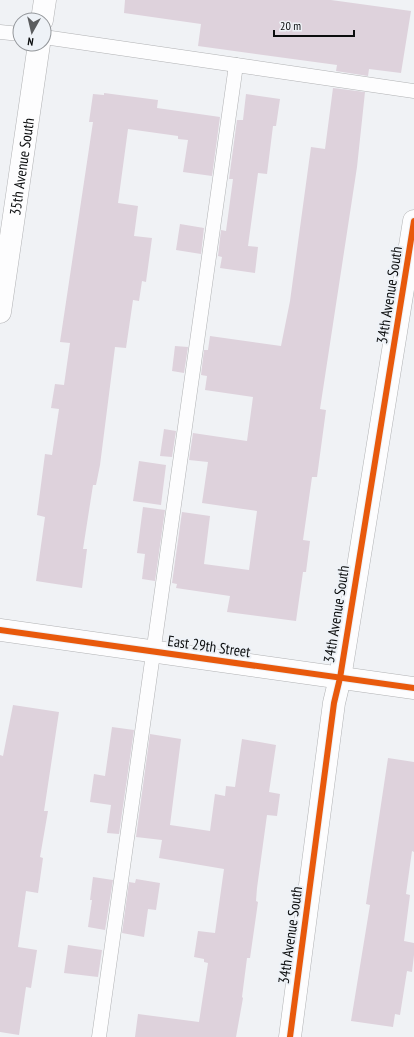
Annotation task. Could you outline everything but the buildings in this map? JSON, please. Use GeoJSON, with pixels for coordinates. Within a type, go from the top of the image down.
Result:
{"type":"FeatureCollection","features":[{"type":"Feature","properties":{"kind":"street"},"geometry":{"type":"LineString","coordinates":[[43,12],[45,0]]}},
{"type":"Feature","properties":{"kind":"street","name":"35th Avenue South"},"geometry":{"type":"LineString","coordinates":[[0,312],[38,52]]}},
{"type":"Feature","properties":{"kind":"street","name":"34th Avenue South"},"geometry":{"type":"LineString","coordinates":[[290,1037],[333,710],[340,678],[414,221]]}},
{"type":"Feature","properties":{"kind":"street","name":"East 29th Street"},"geometry":{"type":"LineString","coordinates":[[0,630],[414,688]]}},
{"type":"Feature","properties":{"kind":"lane"},"geometry":{"type":"LineString","coordinates":[[0,32],[12,33]]}},
{"type":"Feature","properties":{"kind":"lane"},"geometry":{"type":"LineString","coordinates":[[52,39],[414,91]]}},
{"type":"Feature","properties":{"kind":"lane"},"geometry":{"type":"LineString","coordinates":[[99,1037],[236,65]]}},
{"type":"Feature","properties":{"kind":"cycle path"},"geometry":{"type":"LineString","coordinates":[[290,1037],[334,703],[340,678],[414,221]]}},
{"type":"Feature","properties":{"kind":"cycle path"},"geometry":{"type":"LineString","coordinates":[[0,630],[414,688]]}}]}
